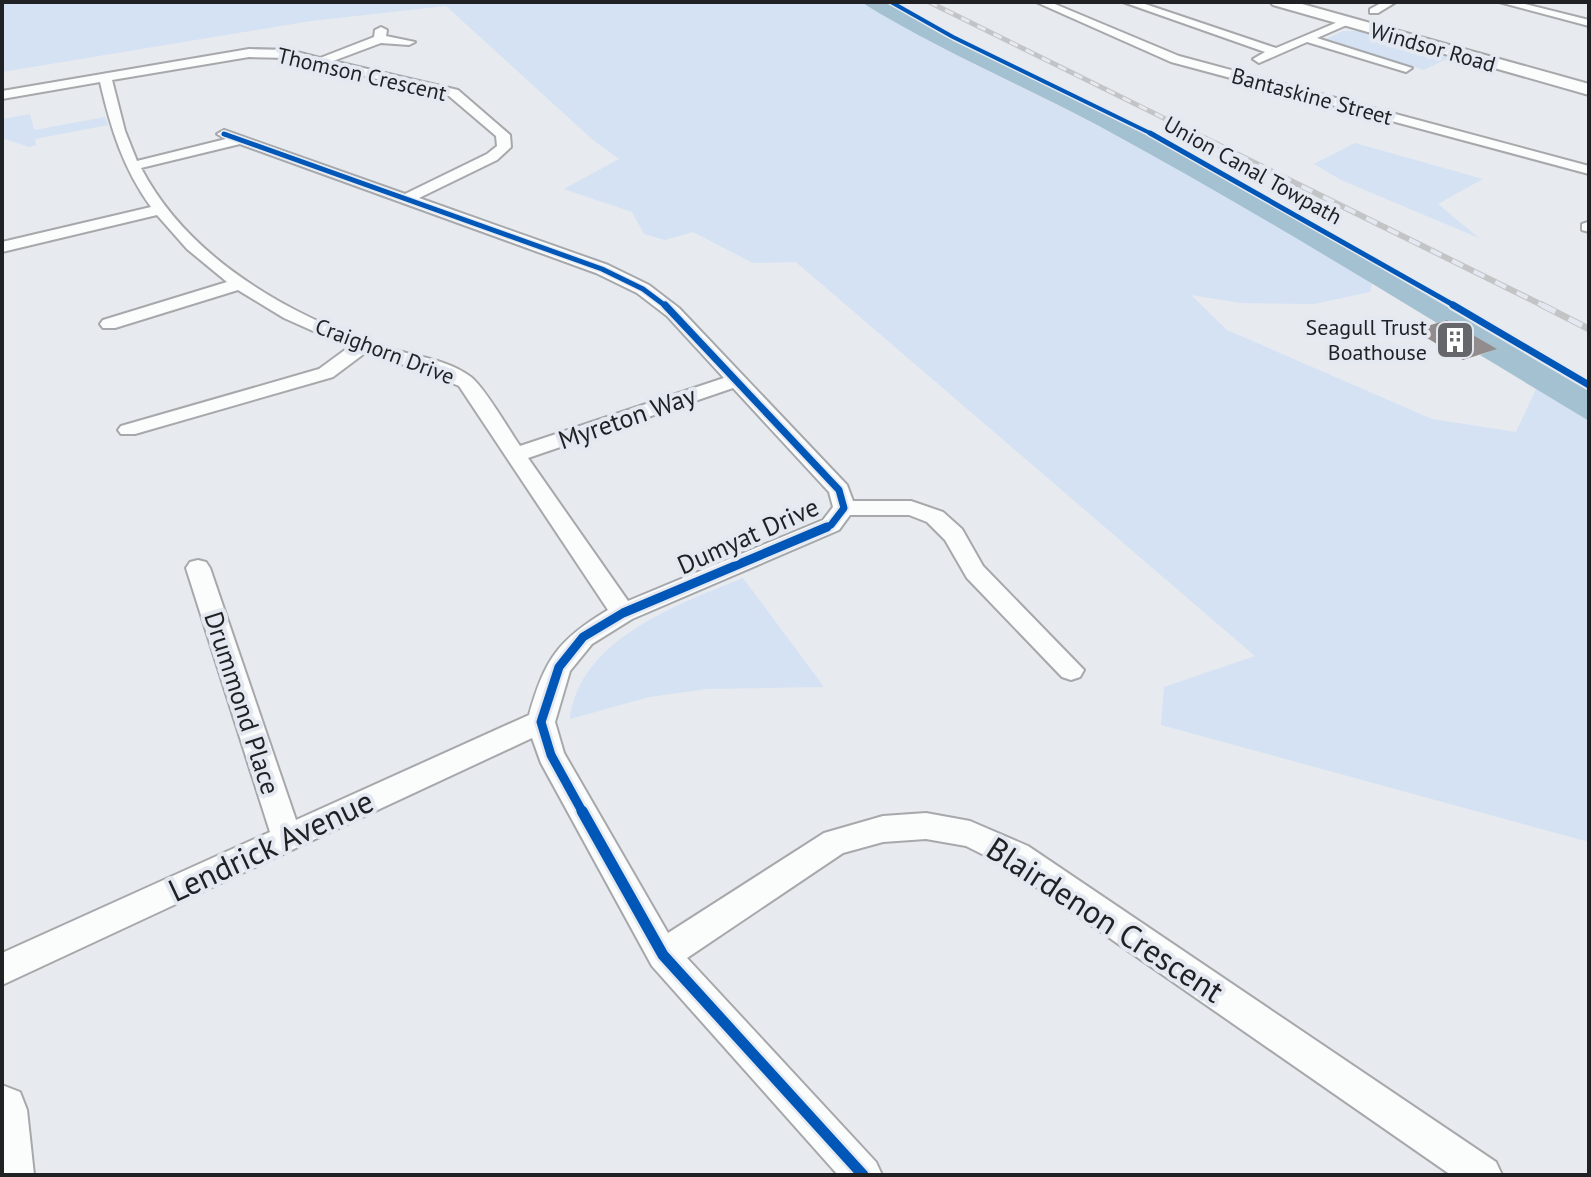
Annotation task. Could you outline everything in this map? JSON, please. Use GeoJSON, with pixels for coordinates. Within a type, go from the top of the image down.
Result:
{"type":"FeatureCollection","features":[{"type":"Feature","properties":{"kind":"street","name":"Bantaskine Street"},"geometry":{"type":"LineString","coordinates":[[1041,2],[1175,59],[1589,170]]}},
{"type":"Feature","properties":{"kind":"street"},"geometry":{"type":"LineString","coordinates":[[1128,2],[1274,51]]}},
{"type":"Feature","properties":{"kind":"street","name":"Windsor Road"},"geometry":{"type":"LineString","coordinates":[[1278,2],[1589,90]]}},
{"type":"Feature","properties":{"kind":"street"},"geometry":{"type":"LineString","coordinates":[[1374,11],[1391,2]]}},
{"type":"Feature","properties":{"kind":"street"},"geometry":{"type":"LineString","coordinates":[[1504,2],[1589,23]]}},
{"type":"Feature","properties":{"kind":"street"},"geometry":{"type":"LineString","coordinates":[[1523,7],[1537,2]]}},
{"type":"Feature","properties":{"kind":"street"},"geometry":{"type":"LineString","coordinates":[[1230,74],[1274,51],[1345,22]]}},
{"type":"Feature","properties":{"kind":"street"},"geometry":{"type":"LineString","coordinates":[[319,62],[380,34],[409,42]]}},
{"type":"Feature","properties":{"kind":"street"},"geometry":{"type":"LineString","coordinates":[[1305,38],[1406,68]]}},
{"type":"Feature","properties":{"kind":"street","name":"Thomson Crescent"},"geometry":{"type":"LineString","coordinates":[[2,95],[259,53],[289,54],[453,93],[503,135],[504,147],[492,157],[404,200]]}},
{"type":"Feature","properties":{"kind":"street","name":"Craighorn Drive"},"geometry":{"type":"LineString","coordinates":[[105,78],[124,148],[159,210],[239,284],[298,318],[363,346],[440,368],[466,382],[623,613]]}},
{"type":"Feature","properties":{"kind":"street","name":"Dumyat Drive"},"geometry":{"type":"LineString","coordinates":[[133,166],[232,137],[602,269],[643,289],[673,312],[839,490],[844,508],[831,525],[623,613],[583,637],[559,667],[541,722]]}},
{"type":"Feature","properties":{"kind":"street"},"geometry":{"type":"LineString","coordinates":[[2,247],[159,210]]}},
{"type":"Feature","properties":{"kind":"street"},"geometry":{"type":"LineString","coordinates":[[109,324],[239,284]]}},
{"type":"Feature","properties":{"kind":"street"},"geometry":{"type":"LineString","coordinates":[[128,430],[326,373],[363,346]]}},
{"type":"Feature","properties":{"kind":"street","name":"Myreton Way"},"geometry":{"type":"LineString","coordinates":[[516,455],[737,380]]}},
{"type":"Feature","properties":{"kind":"street"},"geometry":{"type":"LineString","coordinates":[[844,508],[911,508],[935,517],[954,535],[975,572],[1071,670]]}},
{"type":"Feature","properties":{"kind":"street","name":"Drummond Place"},"geometry":{"type":"LineString","coordinates":[[198,568],[287,838]]}},
{"type":"Feature","properties":{"kind":"street"},"geometry":{"type":"LineString","coordinates":[[541,722],[551,755],[663,955],[863,1175]]}},
{"type":"Feature","properties":{"kind":"street","name":"Lendrick Avenue"},"geometry":{"type":"LineString","coordinates":[[2,969],[541,722]]}},
{"type":"Feature","properties":{"kind":"street","name":"Blairdenon Crescent"},"geometry":{"type":"LineString","coordinates":[[663,955],[835,842],[883,829],[926,826],[970,834],[1017,856],[1483,1175]]}},
{"type":"Feature","properties":{"kind":"street"},"geometry":{"type":"LineString","coordinates":[[2,1110],[8,1175]]}},
{"type":"Feature","properties":{"kind":"shaded area"},"geometry":{"type":"Polygon","coordinates":[[[2,2],[861,2],[945,49],[1123,139],[1231,198],[1372,283],[1370,292],[1314,304],[1241,303],[1191,295],[1227,330],[1432,419],[1516,432],[1536,389],[1589,421],[1589,842],[1161,725],[1164,687],[1255,656],[796,262],[753,263],[693,232],[665,240],[644,234],[632,212],[564,189],[619,159],[593,140],[446,6],[311,21],[2,72],[2,2]]]}},
{"type":"Feature","properties":{"kind":"shaded area"},"geometry":{"type":"Polygon","coordinates":[[[861,2],[886,2],[944,36],[1215,171],[1589,390],[1589,421],[1480,355],[1496,349],[1447,320],[1437,323],[1142,149],[920,36],[861,2]]]}},
{"type":"Feature","properties":{"kind":"shaded area"},"geometry":{"type":"Polygon","coordinates":[[[1343,31],[1359,31],[1451,57],[1424,70],[1326,39],[1343,31]]]}},
{"type":"Feature","properties":{"kind":"shaded area"},"geometry":{"type":"Polygon","coordinates":[[[30,114],[34,130],[105,117],[108,125],[35,139],[36,145],[29,147],[2,138],[2,119],[30,114]]]}},
{"type":"Feature","properties":{"kind":"shaded area"},"geometry":{"type":"Polygon","coordinates":[[[1355,143],[1483,179],[1438,204],[1479,238],[1341,180],[1314,164],[1355,143]]]}},
{"type":"Feature","properties":{"kind":"shaded area"},"geometry":{"type":"Polygon","coordinates":[[[743,578],[824,687],[707,689],[649,697],[570,719],[577,691],[592,667],[612,646],[663,613],[743,578]]]}},
{"type":"Feature","properties":{"kind":"building","name":"Seagull Trust Boathouse"},"geometry":{"type":"Polygon","coordinates":[[[1447,320],[1497,349],[1463,360],[1414,330],[1447,320]]]}},
{"type":"Feature","properties":{"kind":"railway"},"geometry":{"type":"LineString","coordinates":[[929,2],[1198,135]]}},
{"type":"Feature","properties":{"kind":"railway"},"geometry":{"type":"LineString","coordinates":[[1194,133],[1543,306]]}},
{"type":"Feature","properties":{"kind":"railway"},"geometry":{"type":"LineString","coordinates":[[1543,306],[1589,329]]}},
{"type":"Feature","properties":{"kind":"cycle path","name":"Union Canal Towpath"},"geometry":{"type":"LineString","coordinates":[[891,2],[953,37],[1202,161],[1589,385]]}},
{"type":"Feature","properties":{"kind":"cycle path"},"geometry":{"type":"LineString","coordinates":[[224,134],[602,269],[643,289],[673,312],[839,490],[844,508],[831,525],[623,613],[583,637],[559,667],[541,722],[551,755],[663,955],[863,1175]]}},
{"type":"Feature","properties":{"kind":"place","name":"Seagull Trust Boathouse"},"geometry":{"type":"Point","coordinates":[1455,340]}}]}
